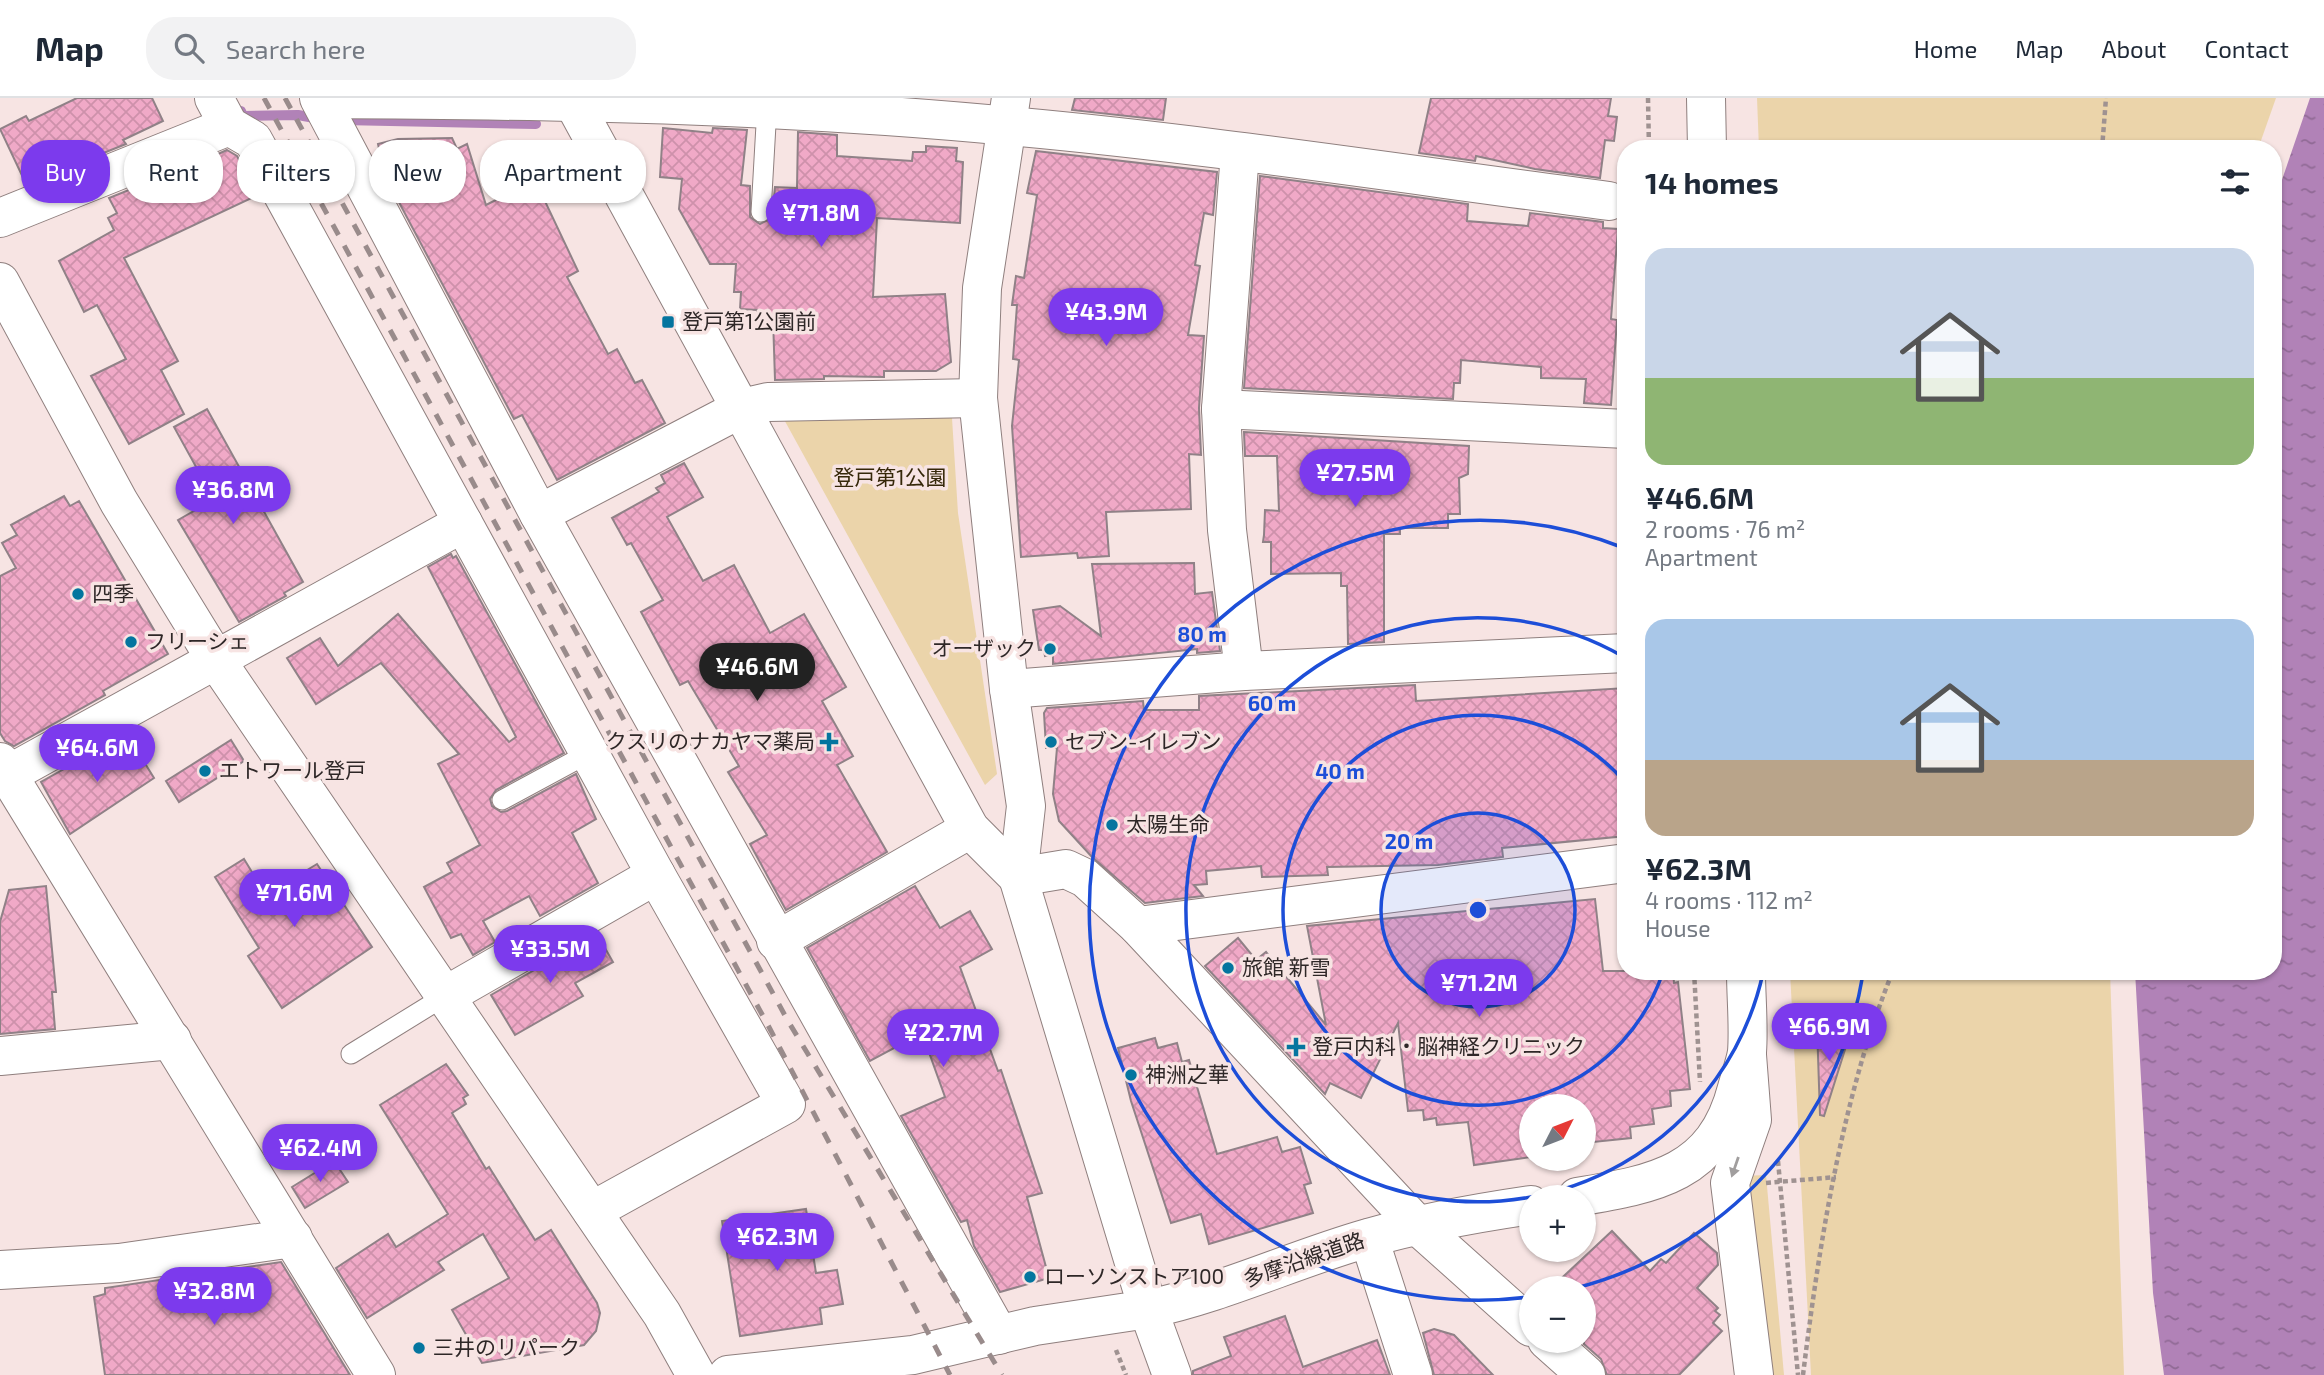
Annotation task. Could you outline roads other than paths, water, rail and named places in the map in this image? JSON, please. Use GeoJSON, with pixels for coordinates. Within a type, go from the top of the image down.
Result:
{"type":"FeatureCollection","features":[{"type":"Feature","properties":{"kind":"street"},"geometry":{"type":"LineString","coordinates":[[1706,98],[1707,140]]}},
{"type":"Feature","properties":{"kind":"street"},"geometry":{"type":"LineString","coordinates":[[571,99],[970,830],[1018,877]]}},
{"type":"Feature","properties":{"kind":"street"},"geometry":{"type":"LineString","coordinates":[[999,1335],[539,514],[325,109],[571,99],[767,107],[1009,112],[1240,152],[1609,201]]}},
{"type":"Feature","properties":{"kind":"street"},"geometry":{"type":"LineString","coordinates":[[0,218],[221,112],[253,140],[656,876],[786,1104],[592,1211]]}},
{"type":"Feature","properties":{"kind":"street"},"geometry":{"type":"LineString","coordinates":[[1009,112],[982,288],[978,398],[1009,689],[1026,806],[1018,877],[1148,1309],[1172,1375]]}},
{"type":"Feature","properties":{"kind":"street"},"geometry":{"type":"LineString","coordinates":[[1240,152],[1221,409],[1227,530],[1244,671]]}},
{"type":"Feature","properties":{"kind":"street"},"geometry":{"type":"LineString","coordinates":[[0,282],[119,502],[216,660],[662,1314],[696,1375]]}},
{"type":"Feature","properties":{"kind":"street"},"geometry":{"type":"LineString","coordinates":[[539,514],[742,408],[768,402],[978,398]]}},
{"type":"Feature","properties":{"kind":"street"},"geometry":{"type":"LineString","coordinates":[[1221,409],[1617,429]]}},
{"type":"Feature","properties":{"kind":"street"},"geometry":{"type":"LineString","coordinates":[[376,1375],[172,1040],[3,772],[216,660],[463,523]]}},
{"type":"Feature","properties":{"kind":"street"},"geometry":{"type":"LineString","coordinates":[[1009,689],[1244,671],[1617,653]]}},
{"type":"Feature","properties":{"kind":"street"},"geometry":{"type":"LineString","coordinates":[[776,941],[970,830]]}},
{"type":"Feature","properties":{"kind":"street"},"geometry":{"type":"LineString","coordinates":[[1138,926],[1617,864]]}},
{"type":"Feature","properties":{"kind":"street"},"geometry":{"type":"LineString","coordinates":[[1018,877],[1066,869],[1085,878],[1138,926],[1418,1226],[1519,1316]]}},
{"type":"Feature","properties":{"kind":"street"},"geometry":{"type":"LineString","coordinates":[[445,996],[656,876]]}},
{"type":"Feature","properties":{"kind":"street"},"geometry":{"type":"LineString","coordinates":[[1746,980],[1746,1052],[1752,1120],[1730,1183],[1754,1375]]}},
{"type":"Feature","properties":{"kind":"street"},"geometry":{"type":"LineString","coordinates":[[0,1056],[172,1040]]}},
{"type":"Feature","properties":{"kind":"street"},"geometry":{"type":"LineString","coordinates":[[1596,1193],[1649,1181],[1696,1160],[1724,1128],[1746,1052]]}},
{"type":"Feature","properties":{"kind":"street","name":"多摩沿線道路"},"geometry":{"type":"LineString","coordinates":[[728,1375],[913,1355],[1035,1326],[1196,1299],[1368,1238],[1519,1207]]}},
{"type":"Feature","properties":{"kind":"street"},"geometry":{"type":"LineString","coordinates":[[0,1270],[119,1263],[293,1238]]}},
{"type":"Feature","properties":{"kind":"street"},"geometry":{"type":"LineString","coordinates":[[1368,1238],[1413,1375]]}},
{"type":"Feature","properties":{"kind":"street"},"geometry":{"type":"LineString","coordinates":[[1561,1353],[1586,1375]]}},
{"type":"Feature","properties":{"kind":"lane"},"geometry":{"type":"LineString","coordinates":[[761,212],[767,107]]}},
{"type":"Feature","properties":{"kind":"lane"},"geometry":{"type":"LineString","coordinates":[[502,800],[589,753]]}},
{"type":"Feature","properties":{"kind":"lane"},"geometry":{"type":"LineString","coordinates":[[351,1054],[445,996]]}},
{"type":"Feature","properties":{"kind":"water"},"geometry":{"type":"Polygon","coordinates":[[[2310,98],[2324,98],[2324,1375],[2164,1375],[2153,1293],[2136,980],[2282,980],[2282,180],[2310,98]]]}},
{"type":"Feature","properties":{"kind":"waterway"},"geometry":{"type":"LineString","coordinates":[[241,111],[243,116],[298,115],[320,119]]}},
{"type":"Feature","properties":{"kind":"waterway"},"geometry":{"type":"LineString","coordinates":[[342,120],[536,124]]}},
{"type":"Feature","properties":{"kind":"railway"},"geometry":{"type":"LineString","coordinates":[[264,98],[770,1029],[950,1375]]}},
{"type":"Feature","properties":{"kind":"railway"},"geometry":{"type":"LineString","coordinates":[[285,98],[788,1021],[1002,1375]]}},
{"type":"Feature","properties":{"kind":"place","name":"登戸第1公園前"},"geometry":{"type":"Point","coordinates":[668,322]}},
{"type":"Feature","properties":{"kind":"place","name":"四季"},"geometry":{"type":"Point","coordinates":[78,594]}},
{"type":"Feature","properties":{"kind":"place","name":"フリーシェ"},"geometry":{"type":"Point","coordinates":[131,642]}},
{"type":"Feature","properties":{"kind":"place","name":"オーザック"},"geometry":{"type":"Point","coordinates":[1050,649]}},
{"type":"Feature","properties":{"kind":"place","name":"クスリのナカヤマ薬局"},"geometry":{"type":"Point","coordinates":[829,742]}},
{"type":"Feature","properties":{"kind":"place","name":"セブン-イレブン"},"geometry":{"type":"Point","coordinates":[1051,742]}},
{"type":"Feature","properties":{"kind":"place","name":"エトワール登戸"},"geometry":{"type":"Point","coordinates":[205,771]}},
{"type":"Feature","properties":{"kind":"place","name":"太陽生命"},"geometry":{"type":"Point","coordinates":[1112,825]}},
{"type":"Feature","properties":{"kind":"place","name":"旅館 新雪"},"geometry":{"type":"Point","coordinates":[1228,968]}},
{"type":"Feature","properties":{"kind":"place","name":"登戸内科・脳神経クリニック"},"geometry":{"type":"Point","coordinates":[1296,1047]}},
{"type":"Feature","properties":{"kind":"place","name":"神洲之華"},"geometry":{"type":"Point","coordinates":[1131,1075]}},
{"type":"Feature","properties":{"kind":"place","name":"ローソンストア100"},"geometry":{"type":"Point","coordinates":[1030,1277]}},
{"type":"Feature","properties":{"kind":"place","name":"三井のリパーク"},"geometry":{"type":"Point","coordinates":[419,1348]}},
{"type":"Feature","properties":{"kind":"park label","name":"登戸第1公園"},"geometry":{"type":"Point","coordinates":[890,478]}}]}
